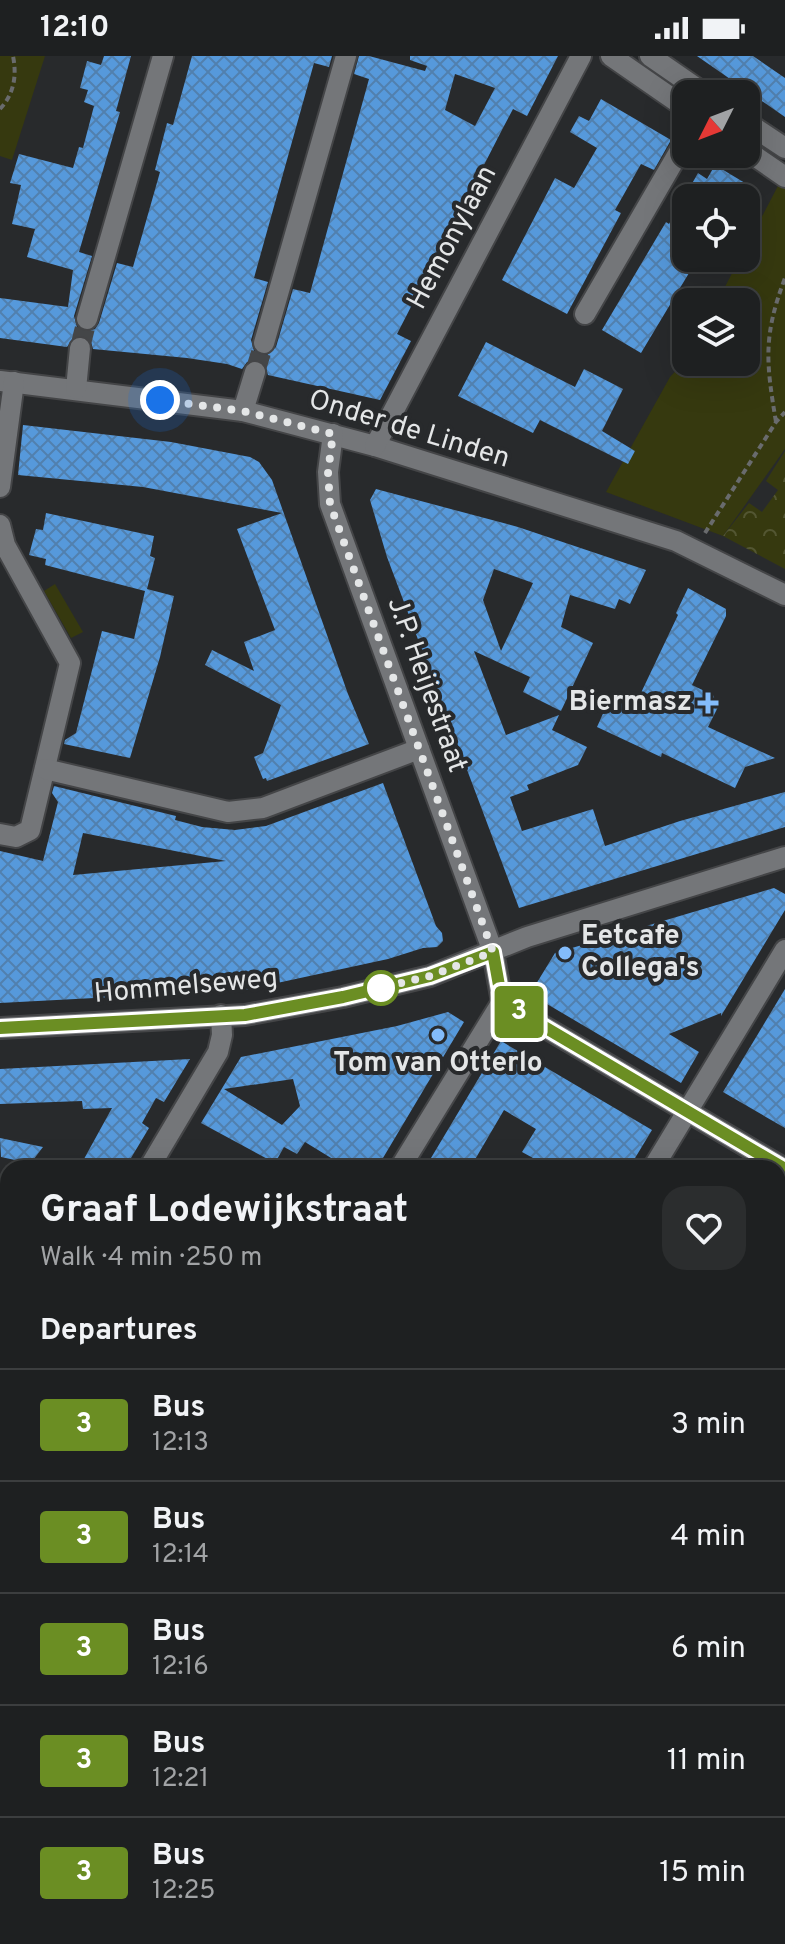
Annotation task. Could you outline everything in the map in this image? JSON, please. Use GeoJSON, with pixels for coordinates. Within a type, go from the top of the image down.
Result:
{"type":"FeatureCollection","features":[{"type":"Feature","properties":{"kind":"street"},"geometry":{"type":"LineString","coordinates":[[87,319],[163,56]]}},
{"type":"Feature","properties":{"kind":"street"},"geometry":{"type":"LineString","coordinates":[[264,343],[346,56]]}},
{"type":"Feature","properties":{"kind":"street","name":"Hemonylaan"},"geometry":{"type":"LineString","coordinates":[[375,446],[581,56]]}},
{"type":"Feature","properties":{"kind":"street"},"geometry":{"type":"LineString","coordinates":[[611,56],[672,98]]}},
{"type":"Feature","properties":{"kind":"street"},"geometry":{"type":"LineString","coordinates":[[650,56],[685,80]]}},
{"type":"Feature","properties":{"kind":"street"},"geometry":{"type":"LineString","coordinates":[[760,131],[785,148]]}},
{"type":"Feature","properties":{"kind":"street"},"geometry":{"type":"LineString","coordinates":[[760,160],[785,177]]}},
{"type":"Feature","properties":{"kind":"street"},"geometry":{"type":"LineString","coordinates":[[585,314],[672,164]]}},
{"type":"Feature","properties":{"kind":"street"},"geometry":{"type":"LineString","coordinates":[[76,389],[80,348]]}},
{"type":"Feature","properties":{"kind":"street"},"geometry":{"type":"LineString","coordinates":[[243,411],[255,372]]}},
{"type":"Feature","properties":{"kind":"street"},"geometry":{"type":"LineString","coordinates":[[0,487],[7,382]]}},
{"type":"Feature","properties":{"kind":"street","name":"Onder de Linden"},"geometry":{"type":"LineString","coordinates":[[7,382],[243,411],[333,434],[695,548],[785,595]]}},
{"type":"Feature","properties":{"kind":"street","name":"J.P. Heijestraat"},"geometry":{"type":"LineString","coordinates":[[333,434],[328,472],[330,504],[493,952],[502,1002]]}},
{"type":"Feature","properties":{"kind":"street"},"geometry":{"type":"LineString","coordinates":[[0,525],[5,545],[70,663],[30,830],[8,836]]}},
{"type":"Feature","properties":{"kind":"street"},"geometry":{"type":"LineString","coordinates":[[45,769],[228,812],[263,808],[419,749]]}},
{"type":"Feature","properties":{"kind":"street","name":"Hommelseweg"},"geometry":{"type":"LineString","coordinates":[[0,1028],[245,1015],[343,997],[430,976],[527,937],[785,857]]}},
{"type":"Feature","properties":{"kind":"street"},"geometry":{"type":"LineString","coordinates":[[658,1160],[785,950]]}},
{"type":"Feature","properties":{"kind":"street"},"geometry":{"type":"LineString","coordinates":[[405,1160],[502,1002],[770,1160]]}},
{"type":"Feature","properties":{"kind":"street"},"geometry":{"type":"LineString","coordinates":[[154,1160],[218,1052],[222,1035],[221,1015]]}},
{"type":"Feature","properties":{"kind":"path"},"geometry":{"type":"LineString","coordinates":[[0,109],[11,96],[15,75],[13,56]]}},
{"type":"Feature","properties":{"kind":"path"},"geometry":{"type":"LineString","coordinates":[[776,422],[767,348],[774,307],[785,278]]}},
{"type":"Feature","properties":{"kind":"path"},"geometry":{"type":"LineString","coordinates":[[695,548],[785,412]]}},
{"type":"Feature","properties":{"kind":"green space"},"geometry":{"type":"Polygon","coordinates":[[[0,56],[45,56],[12,160],[0,156],[0,56]]]}},
{"type":"Feature","properties":{"kind":"green space"},"geometry":{"type":"Polygon","coordinates":[[[780,182],[785,185],[785,449],[723,536],[606,492],[672,375],[760,376],[760,288],[724,288],[733,272],[760,272],[760,220],[780,182]]]}},
{"type":"Feature","properties":{"kind":"green space"},"geometry":{"type":"Polygon","coordinates":[[[785,451],[785,569],[723,536],[749,503],[762,512],[778,490],[766,481],[785,451]]]}},
{"type":"Feature","properties":{"kind":"green space"},"geometry":{"type":"Polygon","coordinates":[[[55,584],[83,632],[71,638],[44,591],[55,584]]]}},
{"type":"Feature","properties":{"kind":"building"},"geometry":{"type":"Polygon","coordinates":[[[104,56],[131,56],[116,111],[120,112],[79,252],[92,256],[74,316],[77,327],[84,332],[95,329],[99,323],[117,263],[133,267],[160,172],[155,170],[167,123],[173,125],[192,56],[332,56],[329,67],[314,63],[254,278],[268,282],[251,340],[254,351],[266,356],[276,347],[293,289],[310,293],[369,79],[354,74],[359,56],[425,71],[427,66],[410,60],[410,56],[558,56],[527,116],[513,109],[504,126],[397,334],[411,341],[380,400],[268,375],[265,364],[258,359],[247,362],[242,369],[187,358],[93,349],[91,342],[82,335],[74,337],[67,347],[0,338],[0,298],[68,307],[73,270],[27,257],[35,229],[12,224],[21,185],[10,183],[19,154],[73,168],[79,147],[83,148],[94,106],[84,102],[88,90],[80,88],[87,61],[101,65],[104,56]],[[455,74],[445,110],[475,126],[495,88],[455,74]]]}},
{"type":"Feature","properties":{"kind":"building"},"geometry":{"type":"Polygon","coordinates":[[[697,56],[753,56],[785,78],[785,117],[760,100],[760,80],[732,80],[697,56]]]}},
{"type":"Feature","properties":{"kind":"building"},"geometry":{"type":"Polygon","coordinates":[[[601,99],[671,140],[654,170],[641,164],[615,210],[621,213],[567,314],[502,280],[555,178],[574,188],[597,148],[570,132],[579,116],[589,121],[601,99]]]}},
{"type":"Feature","properties":{"kind":"building"},"geometry":{"type":"Polygon","coordinates":[[[713,168],[720,168],[745,183],[692,184],[698,173],[707,179],[713,168]]]}},
{"type":"Feature","properties":{"kind":"building"},"geometry":{"type":"Polygon","coordinates":[[[672,219],[672,272],[690,272],[680,288],[672,288],[672,301],[641,353],[602,330],[666,222],[669,224],[672,219]]]}},
{"type":"Feature","properties":{"kind":"building"},"geometry":{"type":"Polygon","coordinates":[[[486,342],[575,387],[584,369],[623,389],[602,431],[635,451],[628,464],[540,420],[533,433],[458,396],[486,342]]]}},
{"type":"Feature","properties":{"kind":"building"},"geometry":{"type":"Polygon","coordinates":[[[23,425],[171,442],[250,457],[259,462],[272,480],[348,694],[369,744],[267,781],[263,779],[254,757],[263,753],[281,705],[205,665],[212,650],[254,671],[244,642],[275,630],[237,529],[282,513],[143,487],[18,475],[23,425]]]}},
{"type":"Feature","properties":{"kind":"building"},"geometry":{"type":"Polygon","coordinates":[[[376,489],[518,527],[646,570],[630,604],[619,599],[615,609],[570,595],[561,627],[593,643],[561,711],[523,692],[530,677],[474,651],[506,735],[559,715],[552,730],[587,747],[578,765],[527,785],[529,790],[510,797],[522,831],[593,809],[605,846],[785,792],[785,827],[519,908],[387,557],[370,500],[376,489]],[[494,569],[483,600],[501,651],[533,583],[494,569]]]}},
{"type":"Feature","properties":{"kind":"building"},"geometry":{"type":"Polygon","coordinates":[[[46,513],[154,536],[150,556],[155,558],[147,589],[174,596],[160,657],[130,758],[64,744],[76,733],[102,631],[134,639],[145,591],[45,565],[46,559],[29,555],[36,529],[43,530],[46,513]]]}},
{"type":"Feature","properties":{"kind":"building"},"geometry":{"type":"Polygon","coordinates":[[[688,588],[726,609],[726,616],[692,685],[713,695],[718,707],[708,727],[775,758],[745,767],[735,788],[662,753],[661,757],[597,727],[610,698],[625,705],[631,693],[639,697],[688,588]]]}},
{"type":"Feature","properties":{"kind":"building"},"geometry":{"type":"Polygon","coordinates":[[[383,783],[443,941],[437,947],[245,990],[0,1003],[0,851],[43,861],[58,802],[52,793],[54,786],[176,816],[175,820],[202,827],[235,830],[266,826],[383,783]],[[83,833],[73,875],[226,861],[83,833]]]}},
{"type":"Feature","properties":{"kind":"building"},"geometry":{"type":"Polygon","coordinates":[[[774,888],[785,894],[785,910],[721,1016],[721,1013],[669,1034],[699,1052],[681,1083],[530,994],[555,953],[774,888]]]}},
{"type":"Feature","properties":{"kind":"building"},"geometry":{"type":"Polygon","coordinates":[[[785,989],[785,1128],[723,1092],[785,989]]]}},
{"type":"Feature","properties":{"kind":"building"},"geometry":{"type":"Polygon","coordinates":[[[448,1012],[464,1022],[382,1160],[334,1160],[305,1142],[297,1154],[284,1147],[277,1160],[269,1160],[201,1123],[241,1057],[397,1026],[448,1012]],[[293,1079],[224,1089],[282,1125],[300,1106],[293,1079]]]}},
{"type":"Feature","properties":{"kind":"building"},"geometry":{"type":"Polygon","coordinates":[[[501,1041],[652,1130],[634,1160],[532,1160],[522,1152],[536,1129],[504,1110],[475,1160],[430,1160],[501,1041]]]}},
{"type":"Feature","properties":{"kind":"building"},"geometry":{"type":"Polygon","coordinates":[[[190,1059],[164,1102],[156,1098],[142,1123],[149,1128],[130,1160],[83,1160],[112,1108],[83,1109],[82,1101],[0,1104],[0,1069],[190,1059]]]}},
{"type":"Feature","properties":{"kind":"building"},"geometry":{"type":"Polygon","coordinates":[[[0,1138],[43,1147],[33,1160],[1,1157],[0,1138]]]}},
{"type":"Feature","properties":{"kind":"tunnel"},"geometry":{"type":"LineString","coordinates":[[80,348],[87,319]]}},
{"type":"Feature","properties":{"kind":"tunnel"},"geometry":{"type":"LineString","coordinates":[[255,372],[264,343]]}},
{"type":"Feature","properties":{"kind":"bus line","name":"3"},"geometry":{"type":"LineString","coordinates":[[0,1028],[245,1015],[343,997],[430,976],[493,952],[502,1002],[770,1160]]}},
{"type":"Feature","properties":{"kind":"place","name":"Biermasz"},"geometry":{"type":"Point","coordinates":[708,703]}},
{"type":"Feature","properties":{"kind":"place","name":"Eetcafe Collega's"},"geometry":{"type":"Point","coordinates":[565,953]}},
{"type":"Feature","properties":{"kind":"place","name":"Tom van Otterlo"},"geometry":{"type":"Point","coordinates":[438,1035]}},
{"type":"Feature","properties":{"kind":"route"},"geometry":{"type":"LineString","coordinates":[[160,400],[243,411],[333,434],[328,472],[330,504],[493,952],[430,976],[372,990],[381,988]]}}]}
